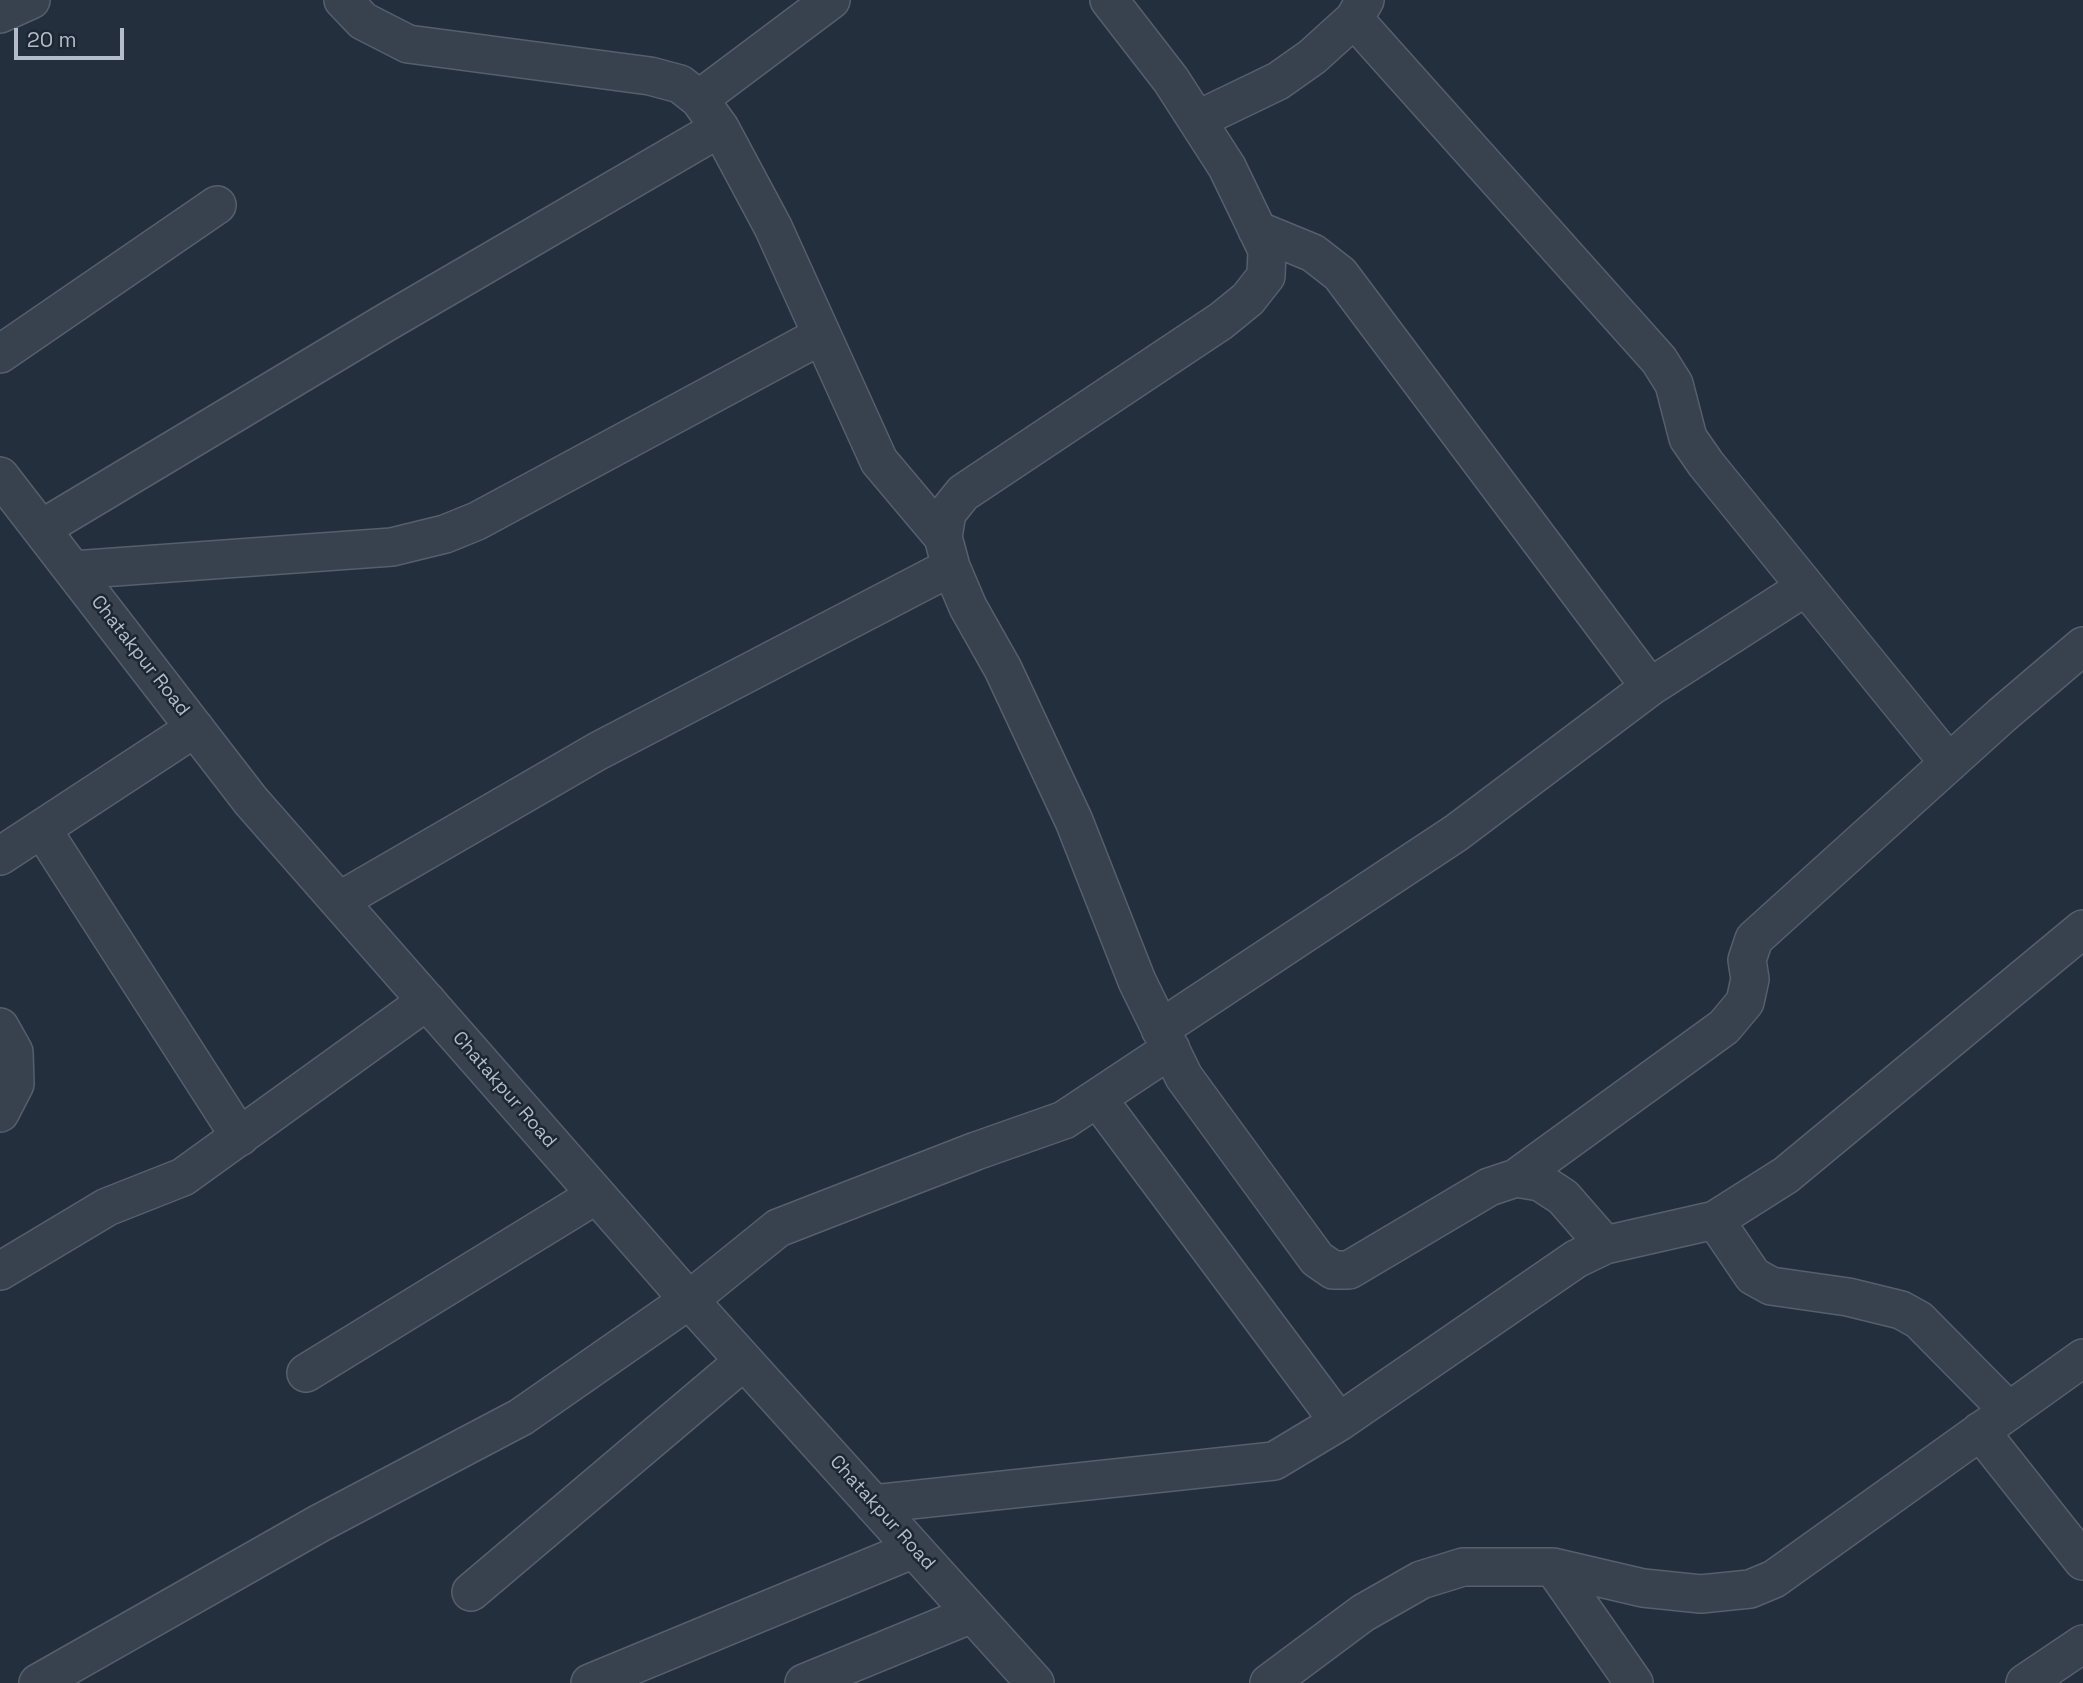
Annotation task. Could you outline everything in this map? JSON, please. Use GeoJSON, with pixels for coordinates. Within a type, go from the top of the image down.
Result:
{"type":"FeatureCollection","features":[{"type":"Feature","properties":{"kind":"street"},"geometry":{"type":"LineString","coordinates":[[0,15],[32,0]]}},
{"type":"Feature","properties":{"kind":"street"},"geometry":{"type":"LineString","coordinates":[[343,0],[363,21],[408,44],[650,76],[680,84],[710,113],[774,227],[880,461],[947,552],[968,607],[1003,669],[1074,821],[1137,981],[1184,1077],[1317,1259],[1333,1270],[1349,1270],[1368,1261],[1489,1187],[1516,1178],[1724,1027],[1745,1002],[1750,979],[1747,960],[1754,939],[2083,646]]}},
{"type":"Feature","properties":{"kind":"street"},"geometry":{"type":"LineString","coordinates":[[41,529],[373,330],[710,113],[831,0]]}},
{"type":"Feature","properties":{"kind":"street"},"geometry":{"type":"LineString","coordinates":[[947,552],[947,513],[963,493],[1177,352],[1248,299],[1266,276],[1267,250],[1227,167],[1197,120],[1109,0]]}},
{"type":"Feature","properties":{"kind":"street"},"geometry":{"type":"LineString","coordinates":[[1197,120],[1278,80],[1312,57],[1360,10],[1659,360],[1674,384],[1688,438],[1804,588],[1949,763]]}},
{"type":"Feature","properties":{"kind":"street"},"geometry":{"type":"LineString","coordinates":[[0,354],[217,205]]}},
{"type":"Feature","properties":{"kind":"street"},"geometry":{"type":"LineString","coordinates":[[1257,230],[1313,253],[1340,274],[1650,687]]}},
{"type":"Feature","properties":{"kind":"street"},"geometry":{"type":"LineString","coordinates":[[73,570],[392,547],[445,534],[477,521],[822,335]]}},
{"type":"Feature","properties":{"kind":"street","name":"Chatakpur Road"},"geometry":{"type":"LineString","coordinates":[[0,476],[251,801],[689,1300],[1035,1683]]}},
{"type":"Feature","properties":{"kind":"street"},"geometry":{"type":"LineString","coordinates":[[339,901],[947,552]]}},
{"type":"Feature","properties":{"kind":"street"},"geometry":{"type":"LineString","coordinates":[[38,1683],[320,1523],[521,1417],[689,1300],[789,1221],[1064,1120],[1098,1099],[1165,1039],[1456,833],[1650,687],[1804,588]]}},
{"type":"Feature","properties":{"kind":"street"},"geometry":{"type":"LineString","coordinates":[[0,856],[195,728]]}},
{"type":"Feature","properties":{"kind":"street"},"geometry":{"type":"LineString","coordinates":[[42,829],[240,1137]]}},
{"type":"Feature","properties":{"kind":"street"},"geometry":{"type":"LineString","coordinates":[[873,1504],[1274,1461],[1339,1422],[1576,1259],[1605,1245],[1715,1220],[1786,1175],[2083,929]]}},
{"type":"Feature","properties":{"kind":"street"},"geometry":{"type":"LineString","coordinates":[[0,1271],[107,1207],[183,1177],[427,1002]]}},
{"type":"Feature","properties":{"kind":"street"},"geometry":{"type":"LineString","coordinates":[[0,1027],[14,1052],[15,1084],[0,1113]]}},
{"type":"Feature","properties":{"kind":"street"},"geometry":{"type":"LineString","coordinates":[[1098,1099],[1339,1422]]}},
{"type":"Feature","properties":{"kind":"street"},"geometry":{"type":"LineString","coordinates":[[1516,1178],[1540,1182],[1563,1197],[1605,1245]]}},
{"type":"Feature","properties":{"kind":"street"},"geometry":{"type":"LineString","coordinates":[[306,1373],[596,1195]]}},
{"type":"Feature","properties":{"kind":"street"},"geometry":{"type":"LineString","coordinates":[[1715,1220],[1753,1276],[1771,1286],[1848,1297],[1901,1310],[1919,1320],[1995,1421],[2083,1562]]}},
{"type":"Feature","properties":{"kind":"street"},"geometry":{"type":"LineString","coordinates":[[1269,1683],[1363,1613],[1421,1580],[1463,1567],[1553,1567],[1643,1588],[1701,1594],[1750,1589],[1774,1579],[2083,1358]]}},
{"type":"Feature","properties":{"kind":"street"},"geometry":{"type":"LineString","coordinates":[[471,1592],[744,1361]]}},
{"type":"Feature","properties":{"kind":"street"},"geometry":{"type":"LineString","coordinates":[[590,1683],[914,1549]]}},
{"type":"Feature","properties":{"kind":"street"},"geometry":{"type":"LineString","coordinates":[[1553,1567],[1634,1683]]}},
{"type":"Feature","properties":{"kind":"street"},"geometry":{"type":"LineString","coordinates":[[804,1683],[972,1614]]}},
{"type":"Feature","properties":{"kind":"street"},"geometry":{"type":"LineString","coordinates":[[2025,1683],[2083,1644]]}}]}
